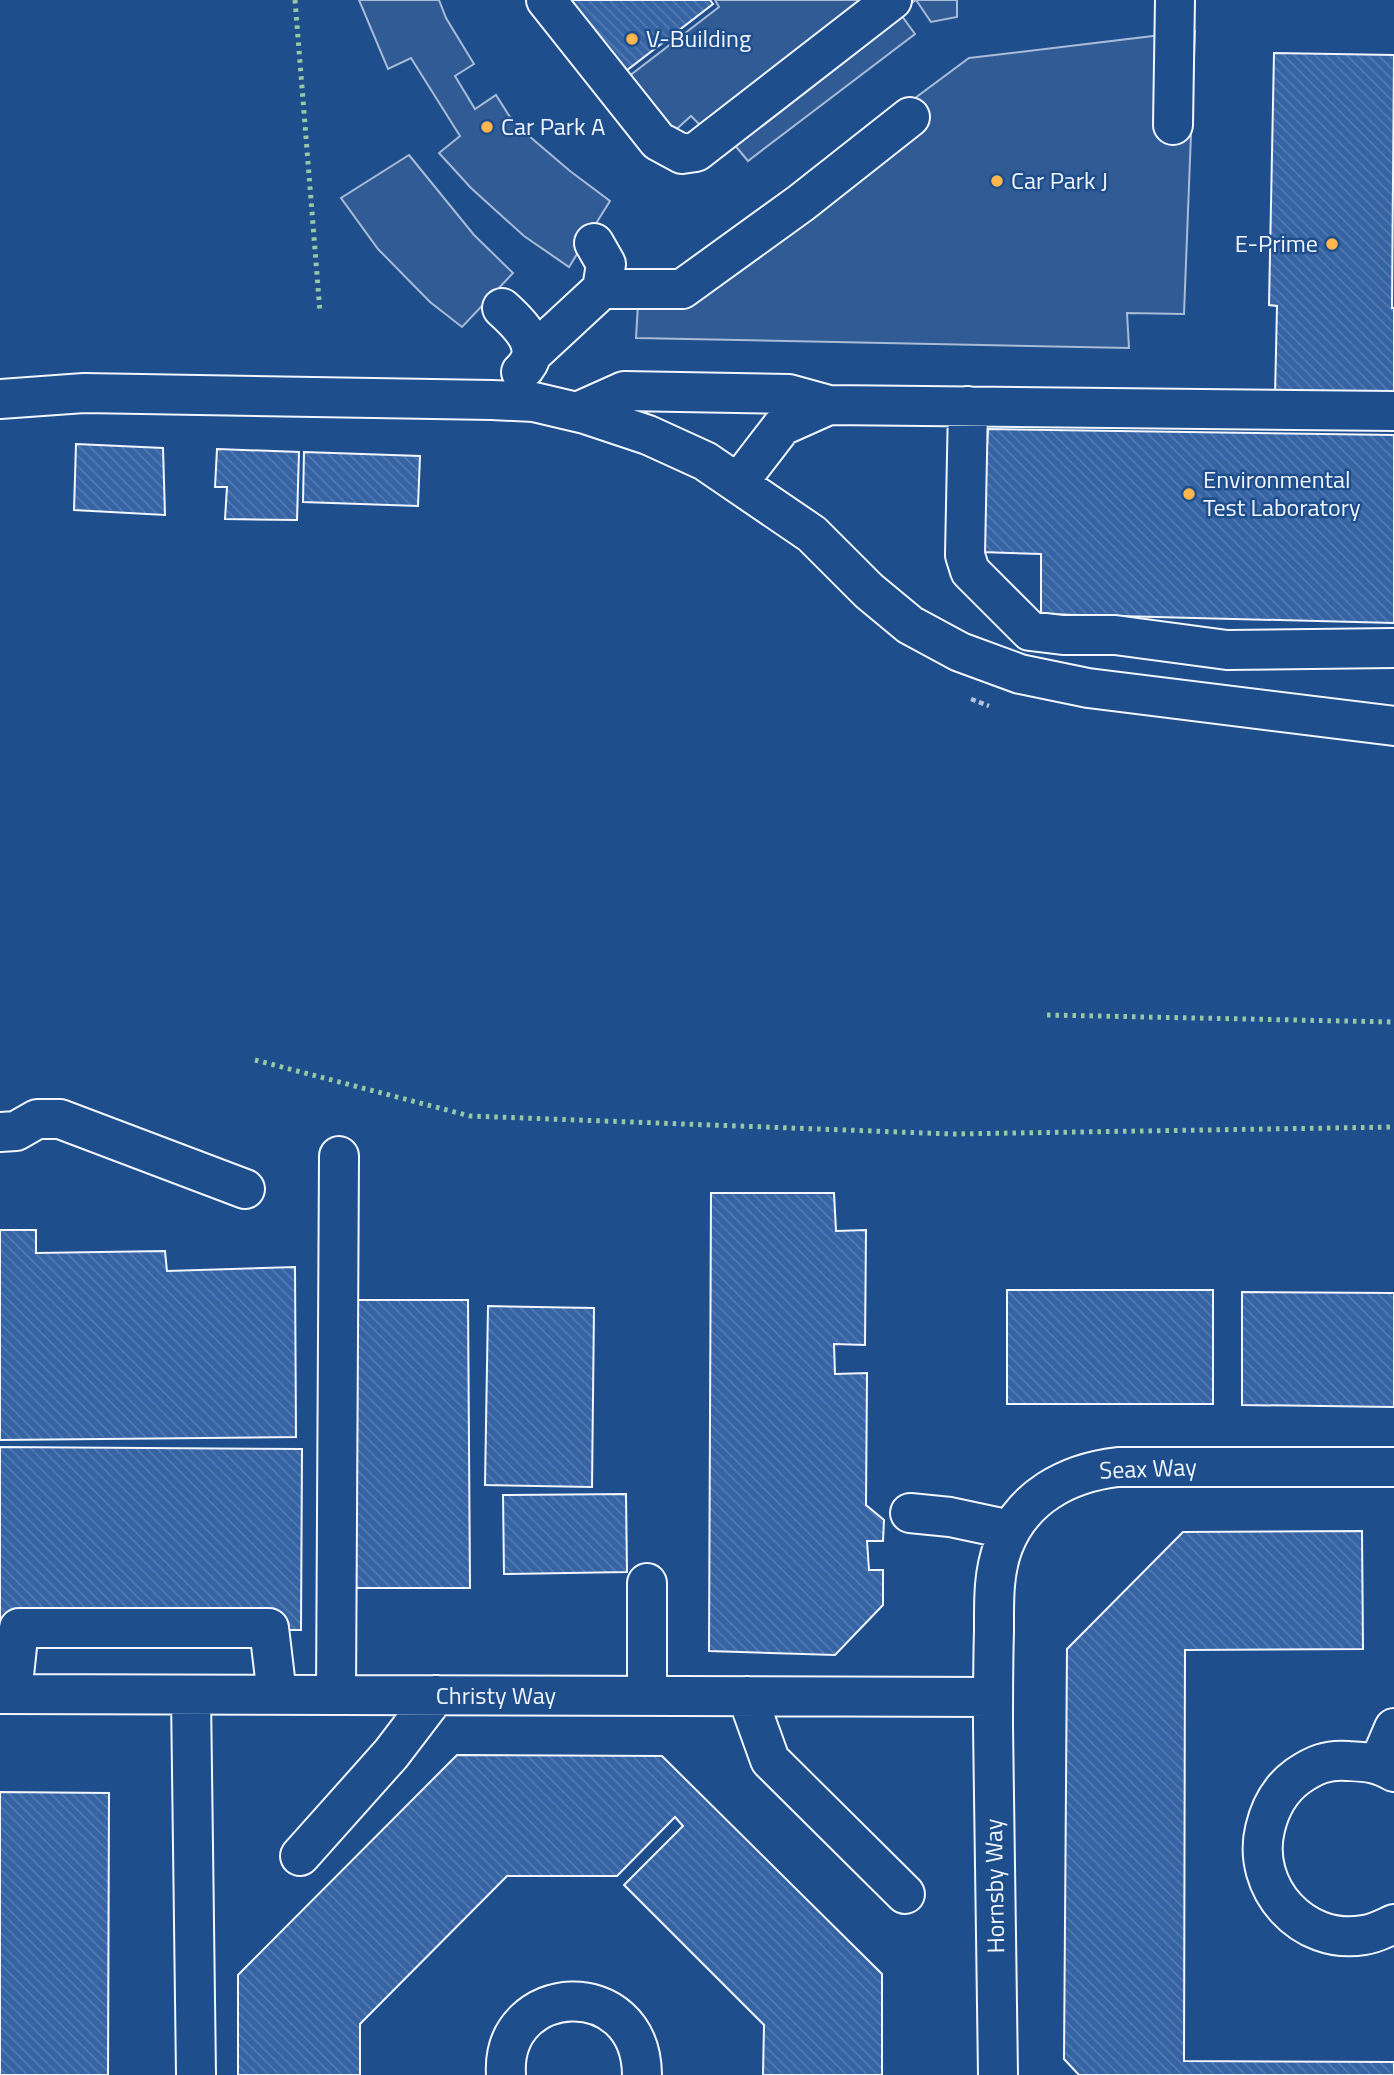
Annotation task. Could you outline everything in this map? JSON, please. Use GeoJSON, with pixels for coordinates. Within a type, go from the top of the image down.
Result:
{"type":"FeatureCollection","features":[{"type":"Feature","properties":{"kind":"street"},"geometry":{"type":"LineString","coordinates":[[546,0],[658,141],[682,154],[696,152],[892,0]]}},
{"type":"Feature","properties":{"kind":"street"},"geometry":{"type":"LineString","coordinates":[[1173,125],[1175,0]]}},
{"type":"Feature","properties":{"kind":"street"},"geometry":{"type":"LineString","coordinates":[[602,289],[682,289],[802,203],[910,117]]}},
{"type":"Feature","properties":{"kind":"street"},"geometry":{"type":"LineString","coordinates":[[492,400],[529,365],[533,353],[602,289],[606,264],[594,243]]}},
{"type":"Feature","properties":{"kind":"street"},"geometry":{"type":"LineString","coordinates":[[502,307],[517,321],[529,339],[533,353]]}},
{"type":"Feature","properties":{"kind":"street"},"geometry":{"type":"LineString","coordinates":[[0,378],[84,393]]}},
{"type":"Feature","properties":{"kind":"street"},"geometry":{"type":"LineString","coordinates":[[577,412],[624,391],[789,394],[829,405],[1394,411]]}},
{"type":"Feature","properties":{"kind":"street"},"geometry":{"type":"LineString","coordinates":[[0,399],[84,393],[492,400],[534,402],[577,412],[648,435],[705,461],[812,534],[869,591],[910,625],[960,652],[1020,674],[1088,688],[1394,726]]}},
{"type":"Feature","properties":{"kind":"street"},"geometry":{"type":"LineString","coordinates":[[738,482],[782,426],[829,405]]}},
{"type":"Feature","properties":{"kind":"street"},"geometry":{"type":"LineString","coordinates":[[968,406],[965,555],[970,571],[1030,631],[1063,635],[1115,635],[1227,650],[1394,648]]}},
{"type":"Feature","properties":{"kind":"street"},"geometry":{"type":"LineString","coordinates":[[0,1132],[16,1131],[37,1119],[60,1119],[245,1189]]}},
{"type":"Feature","properties":{"kind":"street"},"geometry":{"type":"LineString","coordinates":[[336,1695],[339,1156]]}},
{"type":"Feature","properties":{"kind":"street","name":"Seax Way"},"geometry":{"type":"LineString","coordinates":[[993,1697],[995,1583],[1000,1555],[1011,1530],[1039,1496],[1056,1484],[1097,1469],[1132,1467],[1394,1468]]}},
{"type":"Feature","properties":{"kind":"street"},"geometry":{"type":"LineString","coordinates":[[910,1513],[950,1517],[1011,1530]]}},
{"type":"Feature","properties":{"kind":"street"},"geometry":{"type":"LineString","coordinates":[[647,1583],[647,1696]]}},
{"type":"Feature","properties":{"kind":"street"},"geometry":{"type":"LineString","coordinates":[[6,1694],[19,1628],[269,1628],[277,1695]]}},
{"type":"Feature","properties":{"kind":"street","name":"Christy Way"},"geometry":{"type":"LineString","coordinates":[[6,1694],[993,1697]]}},
{"type":"Feature","properties":{"kind":"street"},"geometry":{"type":"LineString","coordinates":[[191,1695],[196,2075]]}},
{"type":"Feature","properties":{"kind":"street"},"geometry":{"type":"LineString","coordinates":[[300,1856],[391,1754],[436,1696]]}},
{"type":"Feature","properties":{"kind":"street"},"geometry":{"type":"LineString","coordinates":[[747,1696],[770,1760],[905,1894]]}},
{"type":"Feature","properties":{"kind":"street","name":"Hornsby Way"},"geometry":{"type":"LineString","coordinates":[[993,1697],[998,2075]]}},
{"type":"Feature","properties":{"kind":"street"},"geometry":{"type":"LineString","coordinates":[[1394,1728],[1387,1768],[1334,1760],[1312,1766],[1287,1784],[1269,1810],[1261,1847],[1266,1877],[1275,1895],[1296,1918],[1309,1926],[1338,1936],[1351,1936],[1364,1935],[1394,1924]]}},
{"type":"Feature","properties":{"kind":"street"},"geometry":{"type":"LineString","coordinates":[[506,2075],[509,2049],[519,2028],[531,2015],[550,2005],[571,2001],[604,2008],[621,2019],[638,2045],[642,2075]]}},
{"type":"Feature","properties":{"kind":"path"},"geometry":{"type":"LineString","coordinates":[[969,698],[991,706]]}},
{"type":"Feature","properties":{"kind":"shaded area","name":"Car Park A"},"geometry":{"type":"Polygon","coordinates":[[[359,0],[439,0],[446,18],[474,64],[455,76],[475,109],[496,95],[510,117],[529,136],[610,201],[569,267],[524,236],[471,188],[439,153],[460,136],[411,58],[388,69],[359,0]]]}},
{"type":"Feature","properties":{"kind":"shaded area"},"geometry":{"type":"Polygon","coordinates":[[[715,0],[916,0],[899,12],[915,34],[748,161],[714,120],[703,128],[691,116],[670,135],[628,77],[719,7],[715,0]]]}},
{"type":"Feature","properties":{"kind":"shaded area"},"geometry":{"type":"Polygon","coordinates":[[[916,0],[957,0],[957,17],[931,22],[916,0]]]}},
{"type":"Feature","properties":{"kind":"shaded area","name":"Car Park J"},"geometry":{"type":"Polygon","coordinates":[[[1195,31],[1184,314],[1127,313],[1129,348],[636,338],[638,304],[969,58],[1195,31]]]}},
{"type":"Feature","properties":{"kind":"shaded area"},"geometry":{"type":"Polygon","coordinates":[[[409,155],[474,235],[513,273],[462,327],[430,302],[378,249],[341,198],[409,155]]]}},
{"type":"Feature","properties":{"kind":"building","name":"V-Building"},"geometry":{"type":"Polygon","coordinates":[[[566,0],[710,0],[713,4],[622,74],[566,0]]]}},
{"type":"Feature","properties":{"kind":"building","name":"E-Prime"},"geometry":{"type":"Polygon","coordinates":[[[1274,53],[1394,55],[1394,399],[1275,396],[1277,306],[1269,305],[1274,53]]]}},
{"type":"Feature","properties":{"kind":"building","name":"Environmental Test Laboratory"},"geometry":{"type":"Polygon","coordinates":[[[988,429],[1394,435],[1394,623],[1041,614],[1041,554],[981,552],[988,429]]]}},
{"type":"Feature","properties":{"kind":"building"},"geometry":{"type":"Polygon","coordinates":[[[76,444],[163,448],[165,515],[74,510],[76,444]]]}},
{"type":"Feature","properties":{"kind":"building"},"geometry":{"type":"Polygon","coordinates":[[[217,449],[299,452],[297,520],[225,519],[227,487],[215,487],[217,449]]]}},
{"type":"Feature","properties":{"kind":"building"},"geometry":{"type":"Polygon","coordinates":[[[304,452],[420,456],[418,506],[303,502],[304,452]]]}},
{"type":"Feature","properties":{"kind":"building"},"geometry":{"type":"Polygon","coordinates":[[[711,1193],[834,1193],[836,1231],[866,1230],[865,1345],[834,1344],[835,1374],[867,1373],[866,1505],[884,1520],[883,1541],[867,1541],[869,1570],[883,1570],[883,1605],[835,1655],[709,1651],[711,1193]]]}},
{"type":"Feature","properties":{"kind":"building"},"geometry":{"type":"Polygon","coordinates":[[[0,1230],[36,1230],[36,1253],[165,1251],[167,1271],[295,1267],[296,1437],[0,1440],[0,1230]]]}},
{"type":"Feature","properties":{"kind":"building"},"geometry":{"type":"Polygon","coordinates":[[[1007,1290],[1213,1290],[1213,1404],[1007,1404],[1007,1290]]]}},
{"type":"Feature","properties":{"kind":"building"},"geometry":{"type":"Polygon","coordinates":[[[1242,1292],[1394,1293],[1394,1407],[1242,1405],[1242,1292]]]}},
{"type":"Feature","properties":{"kind":"building"},"geometry":{"type":"Polygon","coordinates":[[[354,1300],[468,1300],[470,1588],[355,1588],[354,1300]]]}},
{"type":"Feature","properties":{"kind":"building"},"geometry":{"type":"Polygon","coordinates":[[[488,1306],[594,1308],[592,1487],[485,1485],[488,1306]]]}},
{"type":"Feature","properties":{"kind":"building"},"geometry":{"type":"Polygon","coordinates":[[[0,1447],[302,1449],[301,1630],[0,1628],[0,1447]]]}},
{"type":"Feature","properties":{"kind":"building"},"geometry":{"type":"Polygon","coordinates":[[[626,1494],[627,1572],[504,1574],[503,1495],[626,1494]]]}},
{"type":"Feature","properties":{"kind":"building"},"geometry":{"type":"Polygon","coordinates":[[[1362,1531],[1363,1649],[1185,1650],[1184,2061],[1394,2062],[1394,2075],[1079,2075],[1064,2059],[1067,1649],[1183,1532],[1362,1531]]]}},
{"type":"Feature","properties":{"kind":"building"},"geometry":{"type":"Polygon","coordinates":[[[457,1755],[662,1756],[882,1974],[882,2075],[763,2075],[764,2025],[624,1885],[683,1826],[675,1817],[617,1876],[507,1876],[360,2024],[360,2075],[238,2075],[238,1975],[457,1755]]]}},
{"type":"Feature","properties":{"kind":"building"},"geometry":{"type":"Polygon","coordinates":[[[0,1792],[109,1793],[108,2075],[0,2075],[0,1792]]]}},
{"type":"Feature","properties":{"kind":"hedge"},"geometry":{"type":"LineString","coordinates":[[295,0],[320,312]]}},
{"type":"Feature","properties":{"kind":"hedge"},"geometry":{"type":"LineString","coordinates":[[1047,1015],[1394,1022]]}},
{"type":"Feature","properties":{"kind":"hedge"},"geometry":{"type":"LineString","coordinates":[[255,1060],[470,1116],[952,1134],[1394,1127]]}},
{"type":"Feature","properties":{"kind":"place","name":"V-Building"},"geometry":{"type":"Point","coordinates":[632,39]}},
{"type":"Feature","properties":{"kind":"place","name":"Car Park A"},"geometry":{"type":"Point","coordinates":[487,127]}},
{"type":"Feature","properties":{"kind":"place","name":"Car Park J"},"geometry":{"type":"Point","coordinates":[997,181]}},
{"type":"Feature","properties":{"kind":"place","name":"E-Prime"},"geometry":{"type":"Point","coordinates":[1332,244]}},
{"type":"Feature","properties":{"kind":"place","name":"Environmental Test Laboratory"},"geometry":{"type":"Point","coordinates":[1189,494]}}]}
